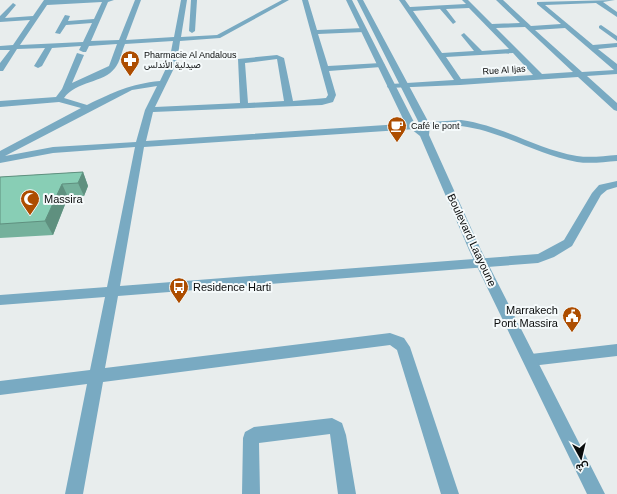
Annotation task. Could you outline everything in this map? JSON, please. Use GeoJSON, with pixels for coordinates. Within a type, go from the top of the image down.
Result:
{"type":"FeatureCollection","features":[{"type":"Feature","properties":{"kind":"street"},"geometry":{"type":"LineString","coordinates":[[59,99],[66,89],[85,43],[106,0]]}},
{"type":"Feature","properties":{"kind":"street"},"geometry":{"type":"LineString","coordinates":[[0,68],[46,2],[111,0]]}},
{"type":"Feature","properties":{"kind":"street"},"geometry":{"type":"LineString","coordinates":[[66,89],[99,75],[112,67],[138,0]]}},
{"type":"Feature","properties":{"kind":"street"},"geometry":{"type":"LineString","coordinates":[[74,494],[140,144],[148,110],[173,62],[184,0]]}},
{"type":"Feature","properties":{"kind":"street"},"geometry":{"type":"LineString","coordinates":[[192,31],[194,0]]}},
{"type":"Feature","properties":{"kind":"street"},"geometry":{"type":"LineString","coordinates":[[0,48],[209,38],[224,35],[286,0]]}},
{"type":"Feature","properties":{"kind":"street"},"geometry":{"type":"LineString","coordinates":[[148,110],[290,104],[330,100],[332,95],[305,0]]}},
{"type":"Feature","properties":{"kind":"street"},"geometry":{"type":"LineString","coordinates":[[349,0],[411,125]]}},
{"type":"Feature","properties":{"kind":"street","name":"Boulevard Laayoune"},"geometry":{"type":"LineString","coordinates":[[360,0],[405,85],[482,263],[596,494]]}},
{"type":"Feature","properties":{"kind":"street"},"geometry":{"type":"LineString","coordinates":[[402,0],[460,83]]}},
{"type":"Feature","properties":{"kind":"street"},"geometry":{"type":"LineString","coordinates":[[465,0],[541,78]]}},
{"type":"Feature","properties":{"kind":"street"},"geometry":{"type":"LineString","coordinates":[[499,0],[617,108]]}},
{"type":"Feature","properties":{"kind":"street"},"geometry":{"type":"LineString","coordinates":[[597,0],[617,15]]}},
{"type":"Feature","properties":{"kind":"street"},"geometry":{"type":"LineString","coordinates":[[536,2],[612,0]]}},
{"type":"Feature","properties":{"kind":"street"},"geometry":{"type":"LineString","coordinates":[[536,2],[559,19],[617,68]]}},
{"type":"Feature","properties":{"kind":"street"},"geometry":{"type":"LineString","coordinates":[[0,20],[13,5]]}},
{"type":"Feature","properties":{"kind":"street"},"geometry":{"type":"LineString","coordinates":[[408,9],[471,6]]}},
{"type":"Feature","properties":{"kind":"street"},"geometry":{"type":"LineString","coordinates":[[441,7],[453,22]]}},
{"type":"Feature","properties":{"kind":"street"},"geometry":{"type":"LineString","coordinates":[[58,33],[68,15]]}},
{"type":"Feature","properties":{"kind":"street"},"geometry":{"type":"LineString","coordinates":[[0,20],[34,18]]}},
{"type":"Feature","properties":{"kind":"street"},"geometry":{"type":"LineString","coordinates":[[526,25],[540,20],[559,19]]}},
{"type":"Feature","properties":{"kind":"street"},"geometry":{"type":"LineString","coordinates":[[540,20],[548,27]]}},
{"type":"Feature","properties":{"kind":"street"},"geometry":{"type":"LineString","coordinates":[[63,23],[96,22]]}},
{"type":"Feature","properties":{"kind":"street"},"geometry":{"type":"LineString","coordinates":[[490,26],[566,26]]}},
{"type":"Feature","properties":{"kind":"street"},"geometry":{"type":"LineString","coordinates":[[601,27],[617,39]]}},
{"type":"Feature","properties":{"kind":"street"},"geometry":{"type":"LineString","coordinates":[[314,32],[364,30]]}},
{"type":"Feature","properties":{"kind":"street"},"geometry":{"type":"LineString","coordinates":[[464,35],[480,53]]}},
{"type":"Feature","properties":{"kind":"street"},"geometry":{"type":"LineString","coordinates":[[38,66],[50,45]]}},
{"type":"Feature","properties":{"kind":"street"},"geometry":{"type":"LineString","coordinates":[[592,47],[617,45]]}},
{"type":"Feature","properties":{"kind":"street"},"geometry":{"type":"LineString","coordinates":[[440,55],[515,51]]}},
{"type":"Feature","properties":{"kind":"street"},"geometry":{"type":"LineString","coordinates":[[244,105],[241,60],[277,57],[280,58],[290,104]]}},
{"type":"Feature","properties":{"kind":"street"},"geometry":{"type":"LineString","coordinates":[[325,69],[382,66]]}},
{"type":"Feature","properties":{"kind":"street","name":"Rue Al Ijas"},"geometry":{"type":"LineString","coordinates":[[391,86],[541,78],[617,72]]}},
{"type":"Feature","properties":{"kind":"street"},"geometry":{"type":"LineString","coordinates":[[0,155],[88,108],[135,86],[162,83]]}},
{"type":"Feature","properties":{"kind":"street"},"geometry":{"type":"LineString","coordinates":[[0,104],[59,99],[88,108]]}},
{"type":"Feature","properties":{"kind":"street"},"geometry":{"type":"LineString","coordinates":[[0,160],[53,150],[411,125],[424,130],[471,123],[564,156],[579,159],[617,158]]}},
{"type":"Feature","properties":{"kind":"street"},"geometry":{"type":"LineString","coordinates":[[0,300],[112,290],[538,258],[550,254],[568,243],[597,193],[603,187],[617,184]]}},
{"type":"Feature","properties":{"kind":"street"},"geometry":{"type":"LineString","coordinates":[[0,388],[390,339],[399,342],[403,347],[450,494]]}},
{"type":"Feature","properties":{"kind":"street"},"geometry":{"type":"LineString","coordinates":[[531,360],[617,350]]}},
{"type":"Feature","properties":{"kind":"street"},"geometry":{"type":"LineString","coordinates":[[251,494],[249,444],[254,435],[332,426],[336,429],[338,435],[348,494]]}},
{"type":"Feature","properties":{"kind":"building"},"geometry":{"type":"Polygon","coordinates":[[[83,172],[78,183],[62,184],[45,221],[0,224],[0,177],[83,172]]]}},
{"type":"Feature","properties":{"kind":"place","name":"Pharmacie Al Andalous صيدلية الأندلس"},"geometry":{"type":"Point","coordinates":[130,77]}},
{"type":"Feature","properties":{"kind":"place","name":"Café le pont"},"geometry":{"type":"Point","coordinates":[397,143]}},
{"type":"Feature","properties":{"kind":"place","name":"Massira"},"geometry":{"type":"Point","coordinates":[30,216]}},
{"type":"Feature","properties":{"kind":"place","name":"Residence Harti"},"geometry":{"type":"Point","coordinates":[179,304]}},
{"type":"Feature","properties":{"kind":"place","name":"Marrakech Pont Massira"},"geometry":{"type":"Point","coordinates":[572,333]}}]}
